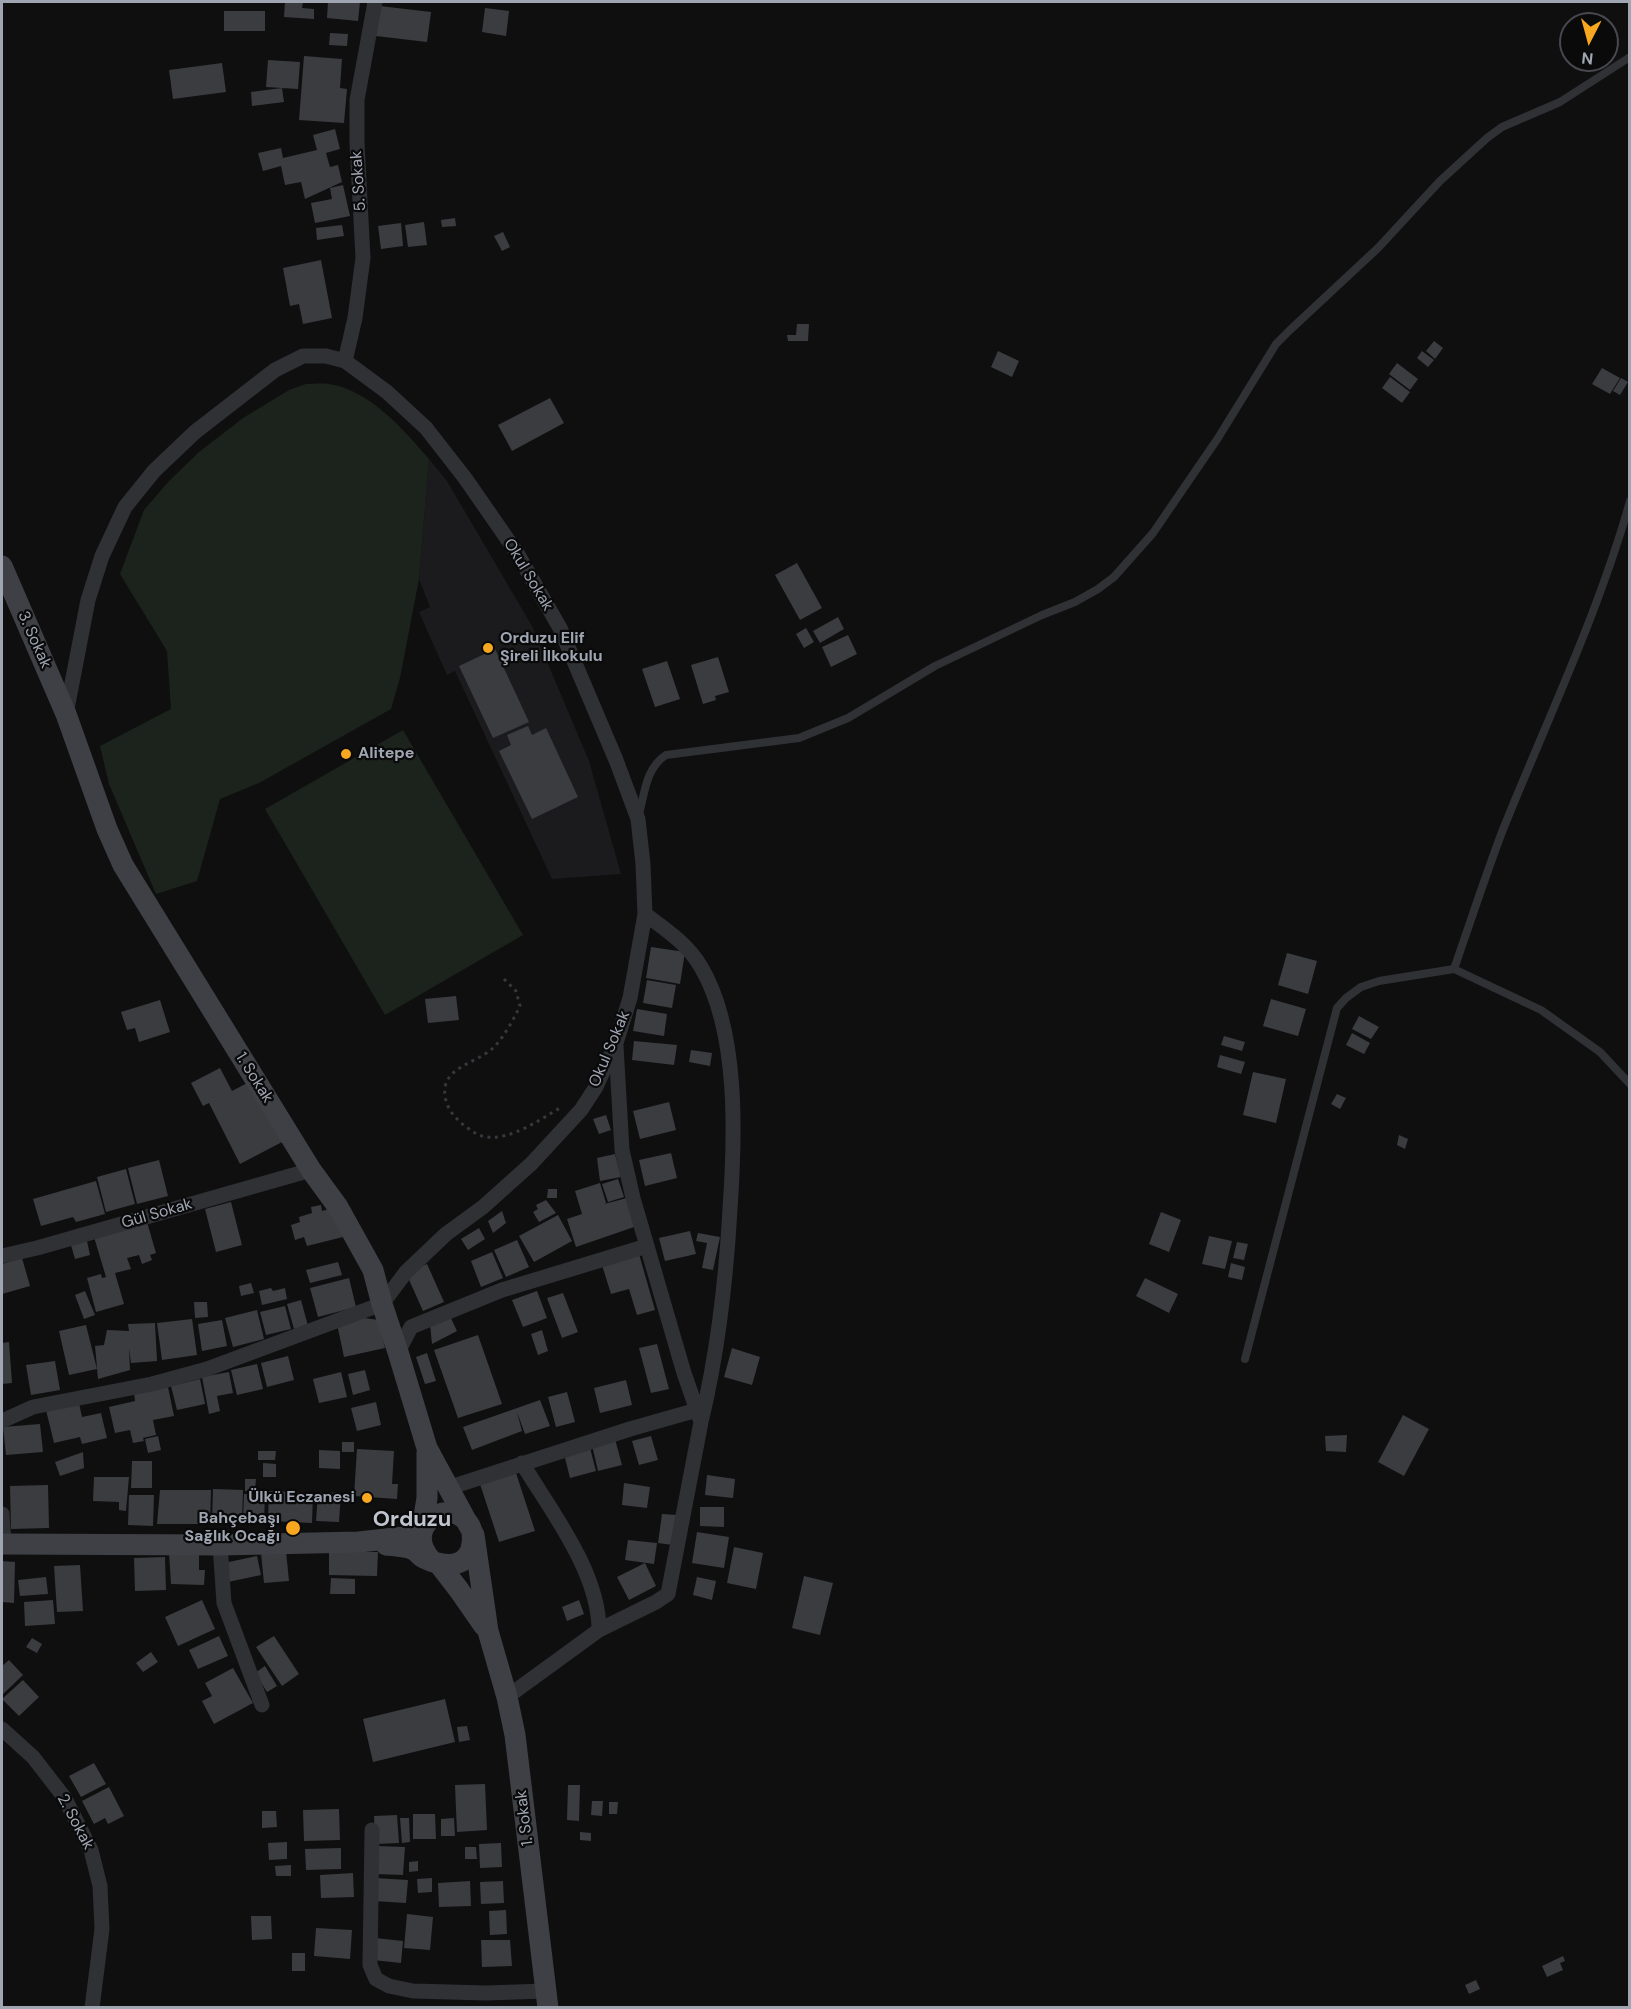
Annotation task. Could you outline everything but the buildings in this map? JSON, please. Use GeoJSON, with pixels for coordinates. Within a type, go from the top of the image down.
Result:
{"type":"FeatureCollection","features":[{"type":"Feature","properties":{"kind":"street","name":"5. Sokak"},"geometry":{"type":"LineString","coordinates":[[345,361],[355,318],[363,258],[357,100],[375,2]]}},
{"type":"Feature","properties":{"kind":"street","name":"Okul Sokak"},"geometry":{"type":"LineString","coordinates":[[66,714],[88,600],[102,556],[126,507],[154,471],[195,432],[275,370],[303,356],[326,356],[345,361],[387,392],[426,428],[465,478],[517,553],[560,628],[616,760],[638,819],[644,864],[645,914],[630,998],[616,1043],[596,1087],[581,1110],[531,1164],[483,1207],[446,1234],[406,1272],[382,1304]]}},
{"type":"Feature","properties":{"kind":"street","name":"3. Sokak"},"geometry":{"type":"LineString","coordinates":[[2,566],[66,714]]}},
{"type":"Feature","properties":{"kind":"street","name":"1. Sokak"},"geometry":{"type":"LineString","coordinates":[[66,714],[107,829],[123,865],[311,1170],[338,1207],[369,1261],[427,1448]]}},
{"type":"Feature","properties":{"kind":"street"},"geometry":{"type":"LineString","coordinates":[[507,1697],[599,1630],[668,1594],[699,1416],[718,1343],[734,1148],[732,1084],[725,1037],[714,997],[701,966],[680,941],[645,914]]}},
{"type":"Feature","properties":{"kind":"street"},"geometry":{"type":"LineString","coordinates":[[616,1043],[622,1150],[633,1198],[684,1373],[699,1416]]}},
{"type":"Feature","properties":{"kind":"street","name":"Gül Sokak"},"geometry":{"type":"LineString","coordinates":[[2,1256],[311,1170]]}},
{"type":"Feature","properties":{"kind":"street"},"geometry":{"type":"LineString","coordinates":[[398,1352],[411,1327],[502,1290],[647,1246]]}},
{"type":"Feature","properties":{"kind":"street"},"geometry":{"type":"LineString","coordinates":[[2,1421],[33,1407],[152,1384],[207,1369],[382,1304]]}},
{"type":"Feature","properties":{"kind":"street"},"geometry":{"type":"LineString","coordinates":[[448,1488],[630,1429],[699,1416]]}},
{"type":"Feature","properties":{"kind":"street"},"geometry":{"type":"LineString","coordinates":[[427,1448],[474,1535],[488,1631]]}},
{"type":"Feature","properties":{"kind":"street"},"geometry":{"type":"LineString","coordinates":[[427,1448],[427,1498],[421,1546],[459,1590],[488,1631]]}},
{"type":"Feature","properties":{"kind":"street"},"geometry":{"type":"LineString","coordinates":[[522,1463],[573,1546],[582,1565],[599,1612],[599,1630]]}},
{"type":"Feature","properties":{"kind":"street"},"geometry":{"type":"LineString","coordinates":[[2,1514],[3,1544],[220,1545],[359,1542],[404,1537],[422,1529],[434,1516],[441,1513],[458,1515],[470,1526],[473,1542],[465,1559],[448,1566],[423,1558],[415,1550],[404,1547],[359,1542]]}},
{"type":"Feature","properties":{"kind":"street"},"geometry":{"type":"LineString","coordinates":[[220,1545],[224,1603],[262,1705]]}},
{"type":"Feature","properties":{"kind":"street","name":"1. Sokak"},"geometry":{"type":"LineString","coordinates":[[488,1631],[507,1697],[515,1735],[547,1999]]}},
{"type":"Feature","properties":{"kind":"street","name":"2. Sokak"},"geometry":{"type":"LineString","coordinates":[[2,1729],[33,1757],[64,1797],[92,1850],[100,1886],[102,1929],[92,2007]]}},
{"type":"Feature","properties":{"kind":"street"},"geometry":{"type":"LineString","coordinates":[[372,1830],[370,1965],[376,1979],[388,1986],[413,1991],[486,1993],[547,1999]]}},
{"type":"Feature","properties":{"kind":"lane"},"geometry":{"type":"LineString","coordinates":[[638,819],[650,772],[656,761],[666,755],[799,738],[826,728],[935,666],[1042,615],[1075,602],[1114,577],[1153,533],[1218,438],[1276,344],[1378,248],[1440,181],[1487,138],[1502,127],[1560,102],[1629,57]]}},
{"type":"Feature","properties":{"kind":"lane"},"geometry":{"type":"LineString","coordinates":[[1454,969],[1502,832],[1555,707],[1607,573],[1629,501]]}},
{"type":"Feature","properties":{"kind":"lane"},"geometry":{"type":"LineString","coordinates":[[1245,1359],[1336,1008],[1361,987],[1379,981],[1454,969],[1541,1010],[1600,1052],[1629,1084]]}},
{"type":"Feature","properties":{"kind":"path"},"geometry":{"type":"LineString","coordinates":[[504,980],[516,991],[520,1006],[510,1025],[492,1049],[452,1074],[444,1087],[446,1103],[459,1122],[476,1135],[493,1137],[518,1132],[567,1104]]}},
{"type":"Feature","properties":{"kind":"shaded area"},"geometry":{"type":"Polygon","coordinates":[[[306,384],[329,384],[358,394],[385,413],[429,459],[419,579],[400,678],[391,709],[259,783],[220,799],[197,881],[156,894],[109,784],[100,746],[171,709],[167,651],[120,574],[144,510],[169,481],[199,452],[243,418],[289,390],[306,384]]]}},
{"type":"Feature","properties":{"kind":"shaded area","name":"Orduzu Elif Şireli İlkokulu"},"geometry":{"type":"Polygon","coordinates":[[[429,459],[447,481],[532,626],[589,761],[621,874],[552,879],[455,671],[447,675],[419,612],[430,607],[419,579],[429,459]]]}},
{"type":"Feature","properties":{"kind":"shaded area"},"geometry":{"type":"Polygon","coordinates":[[[403,730],[523,935],[385,1015],[265,809],[403,730]]]}},
{"type":"Feature","properties":{"kind":"place","name":"Orduzu Elif Şireli İlkokulu"},"geometry":{"type":"Point","coordinates":[488,648]}},
{"type":"Feature","properties":{"kind":"place","name":"Alitepe"},"geometry":{"type":"Point","coordinates":[346,754]}},
{"type":"Feature","properties":{"kind":"place","name":"Ülkü Eczanesi"},"geometry":{"type":"Point","coordinates":[367,1498]}},
{"type":"Feature","properties":{"kind":"place","name":"Bahçebaşı Sağlık Ocağı"},"geometry":{"type":"Point","coordinates":[293,1528]}},
{"type":"Feature","properties":{"kind":"district","name":"Orduzu"},"geometry":{"type":"Point","coordinates":[412,1520]}}]}
